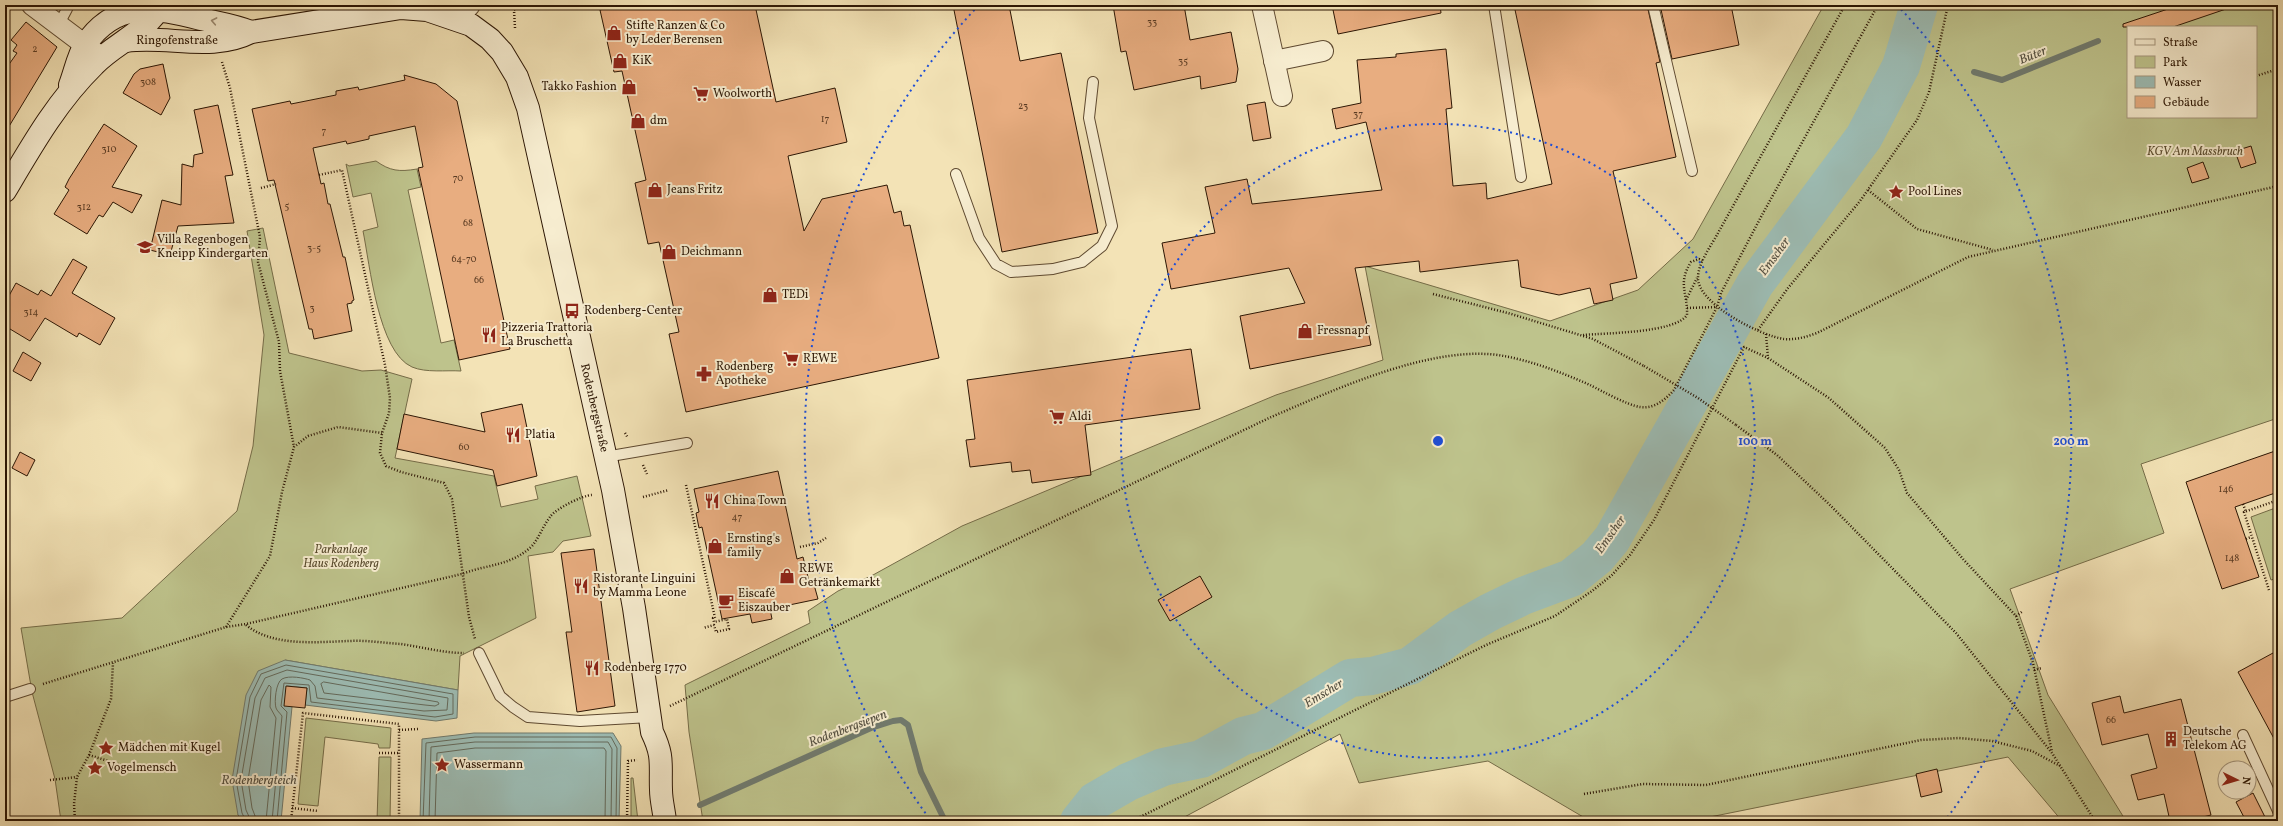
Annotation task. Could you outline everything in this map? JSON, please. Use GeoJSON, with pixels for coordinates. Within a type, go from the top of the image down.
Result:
{"type":"FeatureCollection","features":[{"type":"Feature","properties":{"kind":"main road"},"geometry":{"type":"LineString","coordinates":[[5,191],[93,52],[107,20],[139,16],[164,7]]}},
{"type":"Feature","properties":{"kind":"main road","name":"Ringofenstraße"},"geometry":{"type":"LineString","coordinates":[[164,7],[233,25],[251,32]]}},
{"type":"Feature","properties":{"kind":"main road","name":"Ringofenstraße"},"geometry":{"type":"LineString","coordinates":[[93,52],[126,41],[139,16],[189,42],[230,41],[251,32],[401,8],[463,12]]}},
{"type":"Feature","properties":{"kind":"main road","name":"Rodenbergstraße"},"geometry":{"type":"LineString","coordinates":[[463,12],[471,25],[502,52],[516,77],[528,108],[605,457],[634,608],[651,724],[660,749],[662,770],[661,790],[665,821]]}},
{"type":"Feature","properties":{"kind":"street"},"geometry":{"type":"LineString","coordinates":[[32,5],[93,52]]}},
{"type":"Feature","properties":{"kind":"street"},"geometry":{"type":"LineString","coordinates":[[1262,5],[1282,96]]}},
{"type":"Feature","properties":{"kind":"street"},"geometry":{"type":"LineString","coordinates":[[1274,61],[1323,51]]}},
{"type":"Feature","properties":{"kind":"lane"},"geometry":{"type":"LineString","coordinates":[[58,26],[67,9],[66,5]]}},
{"type":"Feature","properties":{"kind":"lane"},"geometry":{"type":"LineString","coordinates":[[1494,5],[1521,177]]}},
{"type":"Feature","properties":{"kind":"lane"},"geometry":{"type":"LineString","coordinates":[[1653,5],[1692,171]]}},
{"type":"Feature","properties":{"kind":"lane"},"geometry":{"type":"LineString","coordinates":[[956,174],[979,238],[996,264],[1011,272],[1053,269],[1082,262],[1102,246],[1112,226],[1089,118],[1093,82]]}},
{"type":"Feature","properties":{"kind":"lane"},"geometry":{"type":"LineString","coordinates":[[605,457],[687,443]]}},
{"type":"Feature","properties":{"kind":"lane"},"geometry":{"type":"LineString","coordinates":[[479,653],[500,696],[513,708],[528,717],[651,724]]}},
{"type":"Feature","properties":{"kind":"lane"},"geometry":{"type":"LineString","coordinates":[[5,697],[30,689]]}},
{"type":"Feature","properties":{"kind":"lane"},"geometry":{"type":"LineString","coordinates":[[2243,735],[2278,811]]}},
{"type":"Feature","properties":{"kind":"path"},"geometry":{"type":"LineString","coordinates":[[515,28],[514,10],[523,5]]}},
{"type":"Feature","properties":{"kind":"path"},"geometry":{"type":"LineString","coordinates":[[547,5],[550,9]]}},
{"type":"Feature","properties":{"kind":"path"},"geometry":{"type":"LineString","coordinates":[[1686,301],[1698,278],[1703,260],[1845,5]]}},
{"type":"Feature","properties":{"kind":"path"},"geometry":{"type":"LineString","coordinates":[[676,702],[1270,418],[1319,396],[1405,366],[1451,355],[1490,354],[1506,356],[1573,378],[1640,407],[1654,406],[1666,398],[1674,390],[1717,307],[1721,293],[1762,215],[1878,5]]}},
{"type":"Feature","properties":{"kind":"path"},"geometry":{"type":"LineString","coordinates":[[1758,330],[1788,288],[1868,190],[1923,108],[1948,5]]}},
{"type":"Feature","properties":{"kind":"path"},"geometry":{"type":"LineString","coordinates":[[220,57],[230,88],[260,237],[258,262],[279,342],[280,371],[294,447],[282,492],[270,556],[226,627]]}},
{"type":"Feature","properties":{"kind":"path"},"geometry":{"type":"LineString","coordinates":[[2257,76],[2278,68]]}},
{"type":"Feature","properties":{"kind":"path"},"geometry":{"type":"LineString","coordinates":[[246,624],[254,632],[303,642],[335,643],[350,640],[401,644],[461,653],[479,653],[469,617],[452,499],[444,483],[401,472],[386,466],[380,453],[382,433],[389,413],[390,398],[342,170],[319,175]]}},
{"type":"Feature","properties":{"kind":"path"},"geometry":{"type":"LineString","coordinates":[[261,188],[276,184]]}},
{"type":"Feature","properties":{"kind":"path"},"geometry":{"type":"LineString","coordinates":[[1698,278],[1704,296],[1717,307],[1766,334],[1790,339],[1801,338],[1817,333],[1968,257],[2278,186]]}},
{"type":"Feature","properties":{"kind":"path"},"geometry":{"type":"LineString","coordinates":[[1868,190],[1918,229],[1994,250]]}},
{"type":"Feature","properties":{"kind":"path"},"geometry":{"type":"LineString","coordinates":[[1580,335],[1671,326],[1684,320],[1687,315],[1688,308],[1682,284],[1683,277],[1691,262],[1699,259],[1703,260]]}},
{"type":"Feature","properties":{"kind":"path"},"geometry":{"type":"LineString","coordinates":[[1433,294],[1508,313],[1593,339],[1644,366],[1698,398],[1777,455],[1878,553],[1956,633],[2052,753],[2095,821]]}},
{"type":"Feature","properties":{"kind":"path"},"geometry":{"type":"LineString","coordinates":[[1688,308],[1717,307]]}},
{"type":"Feature","properties":{"kind":"path"},"geometry":{"type":"LineString","coordinates":[[1766,334],[1768,358]]}},
{"type":"Feature","properties":{"kind":"path"},"geometry":{"type":"LineString","coordinates":[[1132,821],[1486,645],[1555,616],[1592,591],[1612,575],[1630,555],[1654,520],[1744,347],[1768,358],[1829,398],[1885,448],[1899,470],[1907,493],[2016,616],[2034,670],[2052,753]]}},
{"type":"Feature","properties":{"kind":"path"},"geometry":{"type":"LineString","coordinates":[[294,447],[308,436],[338,427],[382,433]]}},
{"type":"Feature","properties":{"kind":"path"},"geometry":{"type":"LineString","coordinates":[[686,485],[715,618],[713,618],[714,622],[727,619],[729,629],[716,632],[714,625],[703,628]]}},
{"type":"Feature","properties":{"kind":"path"},"geometry":{"type":"LineString","coordinates":[[643,497],[669,490]]}},
{"type":"Feature","properties":{"kind":"path"},"geometry":{"type":"LineString","coordinates":[[30,689],[226,627],[246,624],[462,574],[479,567],[511,562],[532,545],[551,516],[570,503],[592,495]]}},
{"type":"Feature","properties":{"kind":"path"},"geometry":{"type":"LineString","coordinates":[[2246,512],[2278,500]]}},
{"type":"Feature","properties":{"kind":"path"},"geometry":{"type":"LineString","coordinates":[[2243,504],[2246,512],[2244,512],[2269,590]]}},
{"type":"Feature","properties":{"kind":"path"},"geometry":{"type":"LineString","coordinates":[[2246,539],[2252,537]]}},
{"type":"Feature","properties":{"kind":"path"},"geometry":{"type":"LineString","coordinates":[[800,547],[818,543],[826,538]]}},
{"type":"Feature","properties":{"kind":"path"},"geometry":{"type":"LineString","coordinates":[[2016,616],[2023,611]]}},
{"type":"Feature","properties":{"kind":"path"},"geometry":{"type":"LineString","coordinates":[[75,821],[74,804],[77,777],[89,755],[111,699],[113,664]]}},
{"type":"Feature","properties":{"kind":"path"},"geometry":{"type":"LineString","coordinates":[[2034,670],[2042,668]]}},
{"type":"Feature","properties":{"kind":"path"},"geometry":{"type":"LineString","coordinates":[[291,821],[303,713],[399,724],[399,821]]}},
{"type":"Feature","properties":{"kind":"path"},"geometry":{"type":"LineString","coordinates":[[399,730],[418,729]]}},
{"type":"Feature","properties":{"kind":"path"},"geometry":{"type":"LineString","coordinates":[[1584,794],[1643,784],[1706,785],[1921,740],[1936,739],[1958,738],[1992,741],[2032,751],[2061,766]]}},
{"type":"Feature","properties":{"kind":"path"},"geometry":{"type":"LineString","coordinates":[[379,753],[399,753]]}},
{"type":"Feature","properties":{"kind":"path"},"geometry":{"type":"LineString","coordinates":[[89,755],[124,766]]}},
{"type":"Feature","properties":{"kind":"path"},"geometry":{"type":"LineString","coordinates":[[627,821],[628,761],[637,760]]}},
{"type":"Feature","properties":{"kind":"path"},"geometry":{"type":"LineString","coordinates":[[50,780],[77,777]]}},
{"type":"Feature","properties":{"kind":"path"},"geometry":{"type":"LineString","coordinates":[[292,808],[318,811]]}},
{"type":"Feature","properties":{"kind":"green space","name":"KGV Am Massbruch"},"geometry":{"type":"Polygon","coordinates":[[[1824,5],[2278,5],[2278,418],[2141,464],[2164,533],[2010,589],[2048,695],[2126,821],[2062,821],[2008,757],[1690,821],[1590,821],[1488,761],[1359,783],[1340,734],[1177,821],[703,821],[689,732],[685,685],[810,623],[808,611],[838,591],[873,575],[962,526],[1276,395],[1383,360],[1365,266],[1550,321],[1638,290],[1693,239],[1824,5]]]}},
{"type":"Feature","properties":{"kind":"green space"},"geometry":{"type":"Polygon","coordinates":[[[376,161],[390,169],[395,170],[417,169],[421,187],[408,190],[441,343],[454,340],[461,371],[430,371],[412,367],[400,358],[391,344],[383,326],[377,306],[363,231],[378,227],[371,193],[353,197],[346,164],[349,166],[376,161]]]}},
{"type":"Feature","properties":{"kind":"green space","name":"Parkanlage Haus Rodenberg"},"geometry":{"type":"Polygon","coordinates":[[[263,228],[289,353],[362,371],[381,370],[412,379],[395,458],[494,476],[501,507],[538,499],[535,486],[577,476],[591,536],[563,541],[553,552],[528,556],[536,618],[460,656],[458,690],[285,660],[238,815],[244,821],[61,821],[55,779],[32,692],[21,628],[122,618],[237,511],[253,446],[264,335],[247,231],[263,228]]]}},
{"type":"Feature","properties":{"kind":"green space"},"geometry":{"type":"Polygon","coordinates":[[[2278,507],[2278,578],[2271,580],[2251,517],[2278,507]]]}},
{"type":"Feature","properties":{"kind":"green space"},"geometry":{"type":"Polygon","coordinates":[[[306,718],[391,728],[390,748],[379,748],[378,744],[325,737],[318,806],[298,804],[306,718]]]}},
{"type":"Feature","properties":{"kind":"green space"},"geometry":{"type":"Polygon","coordinates":[[[379,757],[391,757],[390,821],[377,821],[379,757]]]}},
{"type":"Feature","properties":{"kind":"green space"},"geometry":{"type":"Polygon","coordinates":[[[631,778],[633,778],[638,821],[631,821],[631,778]]]}},
{"type":"Feature","properties":{"kind":"water","name":"Rodenbergteich"},"geometry":{"type":"Polygon","coordinates":[[[285,660],[458,690],[457,718],[436,721],[305,705],[307,688],[287,686],[292,707],[281,821],[244,821],[238,815],[232,780],[246,695],[258,671],[285,660]]]}},
{"type":"Feature","properties":{"kind":"water"},"geometry":{"type":"Polygon","coordinates":[[[474,733],[613,733],[621,746],[619,821],[420,821],[422,739],[474,733]]]}},
{"type":"Feature","properties":{"kind":"building"},"geometry":{"type":"Polygon","coordinates":[[[608,5],[755,5],[776,102],[835,88],[847,142],[788,156],[804,231],[822,199],[887,185],[894,213],[901,211],[904,226],[910,225],[939,358],[686,412],[669,334],[679,332],[659,242],[648,244],[635,183],[646,180],[622,71],[614,72],[600,10],[608,8],[608,5]]]}},
{"type":"Feature","properties":{"kind":"building"},"geometry":{"type":"Polygon","coordinates":[[[953,5],[1009,5],[1020,61],[1061,53],[1098,233],[1002,252],[953,5]]]}},
{"type":"Feature","properties":{"kind":"building"},"geometry":{"type":"Polygon","coordinates":[[[1113,5],[1184,5],[1190,40],[1231,32],[1238,69],[1236,82],[1201,89],[1200,76],[1134,90],[1126,51],[1121,52],[1113,5]]]}},
{"type":"Feature","properties":{"kind":"building"},"geometry":{"type":"Polygon","coordinates":[[[1332,5],[1440,5],[1441,13],[1338,34],[1332,5]]]}},
{"type":"Feature","properties":{"kind":"building"},"geometry":{"type":"Polygon","coordinates":[[[1514,5],[1647,5],[1660,62],[1656,63],[1676,157],[1613,171],[1637,278],[1610,284],[1613,300],[1594,304],[1590,288],[1559,295],[1521,287],[1518,260],[1420,272],[1419,261],[1355,268],[1371,345],[1250,369],[1240,316],[1305,303],[1289,268],[1171,289],[1162,243],[1215,233],[1205,187],[1247,179],[1252,204],[1382,190],[1366,122],[1336,129],[1332,109],[1361,103],[1357,60],[1396,57],[1396,54],[1446,49],[1452,108],[1446,109],[1453,186],[1486,183],[1487,199],[1552,184],[1514,5]]]}},
{"type":"Feature","properties":{"kind":"building"},"geometry":{"type":"Polygon","coordinates":[[[1660,5],[1731,5],[1739,45],[1672,59],[1660,5]]]}},
{"type":"Feature","properties":{"kind":"building"},"geometry":{"type":"Polygon","coordinates":[[[2180,5],[2229,5],[2229,8],[2176,26],[2123,27],[2123,24],[2180,5]]]}},
{"type":"Feature","properties":{"kind":"building"},"geometry":{"type":"Polygon","coordinates":[[[26,22],[57,47],[5,133],[5,70],[17,53],[13,51],[17,45],[11,40],[26,22]]]}},
{"type":"Feature","properties":{"kind":"building"},"geometry":{"type":"Polygon","coordinates":[[[163,64],[170,98],[161,115],[123,93],[134,74],[140,69],[163,64]]]}},
{"type":"Feature","properties":{"kind":"building"},"geometry":{"type":"Polygon","coordinates":[[[404,75],[436,84],[457,101],[510,349],[459,360],[418,168],[423,167],[415,126],[369,136],[369,139],[347,144],[346,141],[313,148],[321,184],[324,183],[328,204],[330,204],[343,257],[345,257],[354,300],[352,303],[347,304],[352,331],[314,339],[312,329],[309,329],[274,180],[268,181],[252,109],[290,101],[291,104],[336,95],[336,91],[358,87],[359,90],[405,80],[404,75]]]}},
{"type":"Feature","properties":{"kind":"building"},"geometry":{"type":"Polygon","coordinates":[[[1265,102],[1271,138],[1253,141],[1247,105],[1265,102]]]}},
{"type":"Feature","properties":{"kind":"building"},"geometry":{"type":"Polygon","coordinates":[[[218,105],[233,175],[225,176],[234,223],[178,226],[170,255],[150,250],[162,200],[181,205],[182,164],[193,167],[194,155],[203,153],[194,110],[218,105]]]}},
{"type":"Feature","properties":{"kind":"building"},"geometry":{"type":"Polygon","coordinates":[[[104,124],[137,146],[112,187],[142,195],[132,213],[113,202],[103,217],[99,215],[87,234],[54,214],[69,190],[65,187],[69,179],[104,124]]]}},
{"type":"Feature","properties":{"kind":"building"},"geometry":{"type":"Polygon","coordinates":[[[2251,146],[2256,163],[2241,168],[2235,151],[2251,146]]]}},
{"type":"Feature","properties":{"kind":"building"},"geometry":{"type":"Polygon","coordinates":[[[2203,162],[2209,178],[2192,183],[2187,168],[2203,162]]]}},
{"type":"Feature","properties":{"kind":"building"},"geometry":{"type":"Polygon","coordinates":[[[73,259],[87,267],[72,293],[115,318],[100,345],[79,333],[77,337],[45,318],[30,341],[5,326],[5,303],[16,283],[38,295],[41,290],[51,296],[73,259]]]}},
{"type":"Feature","properties":{"kind":"building","name":"Aldi"},"geometry":{"type":"Polygon","coordinates":[[[1191,349],[1200,409],[1085,425],[1091,475],[1032,483],[1030,470],[1012,472],[1011,462],[970,467],[966,440],[975,439],[967,380],[1191,349]]]}},
{"type":"Feature","properties":{"kind":"building"},"geometry":{"type":"Polygon","coordinates":[[[23,352],[41,363],[31,381],[13,371],[23,352]]]}},
{"type":"Feature","properties":{"kind":"building"},"geometry":{"type":"Polygon","coordinates":[[[522,404],[537,476],[497,486],[493,470],[397,449],[404,414],[485,432],[481,413],[522,404]]]}},
{"type":"Feature","properties":{"kind":"building"},"geometry":{"type":"Polygon","coordinates":[[[2278,450],[2278,492],[2235,507],[2259,577],[2222,589],[2186,482],[2278,450]]]}},
{"type":"Feature","properties":{"kind":"building"},"geometry":{"type":"Polygon","coordinates":[[[20,452],[35,460],[27,476],[12,468],[20,452]]]}},
{"type":"Feature","properties":{"kind":"building"},"geometry":{"type":"Polygon","coordinates":[[[778,471],[797,559],[803,557],[809,581],[813,581],[818,599],[770,609],[772,619],[752,623],[750,614],[722,619],[702,527],[699,528],[696,513],[699,512],[694,489],[778,471]]]}},
{"type":"Feature","properties":{"kind":"building"},"geometry":{"type":"Polygon","coordinates":[[[594,549],[615,706],[577,712],[566,632],[572,632],[561,553],[594,549]]]}},
{"type":"Feature","properties":{"kind":"building"},"geometry":{"type":"Polygon","coordinates":[[[1200,576],[1212,597],[1170,621],[1158,600],[1200,576]]]}},
{"type":"Feature","properties":{"kind":"building"},"geometry":{"type":"Polygon","coordinates":[[[2273,653],[2278,663],[2278,746],[2238,672],[2273,653]]]}},
{"type":"Feature","properties":{"kind":"building"},"geometry":{"type":"Polygon","coordinates":[[[286,686],[307,688],[305,708],[284,706],[286,686]]]}},
{"type":"Feature","properties":{"kind":"building","name":"Deutsche Telekom AG"},"geometry":{"type":"Polygon","coordinates":[[[2120,696],[2124,713],[2181,699],[2211,815],[2187,821],[2170,821],[2164,794],[2138,800],[2131,775],[2157,768],[2148,734],[2102,745],[2092,703],[2120,696]]]}},
{"type":"Feature","properties":{"kind":"building"},"geometry":{"type":"Polygon","coordinates":[[[1937,769],[1942,792],[1921,797],[1916,774],[1937,769]]]}},
{"type":"Feature","properties":{"kind":"building"},"geometry":{"type":"Polygon","coordinates":[[[2240,800],[2256,800],[2267,821],[2246,821],[2236,802],[2240,800]]]}},
{"type":"Feature","properties":{"kind":"waterway","name":"Emscher"},"geometry":{"type":"LineString","coordinates":[[1079,821],[1095,801],[1128,782],[1163,767],[1201,759],[1243,736],[1263,731],[1350,678],[1372,676],[1410,666],[1460,629],[1523,596],[1571,578],[1597,557],[1612,539],[1755,284],[1864,137],[1901,66],[1919,5]]}},
{"type":"Feature","properties":{"kind":"waterway","name":"Büter"},"geometry":{"type":"LineString","coordinates":[[1974,72],[2002,80],[2098,41]]}},
{"type":"Feature","properties":{"kind":"waterway","name":"Büter"},"geometry":{"type":"LineString","coordinates":[[1905,51],[1916,56]]}},
{"type":"Feature","properties":{"kind":"waterway","name":"Rodenbergsiepen"},"geometry":{"type":"LineString","coordinates":[[700,805],[871,728],[901,720],[908,725],[921,772],[945,821]]}},
{"type":"Feature","properties":{"kind":"place","name":"Stifte Ranzen & Co by Leder Berensen"},"geometry":{"type":"Point","coordinates":[614,33]}},
{"type":"Feature","properties":{"kind":"place","name":"KiK"},"geometry":{"type":"Point","coordinates":[620,61]}},
{"type":"Feature","properties":{"kind":"place","name":"Takko Fashion"},"geometry":{"type":"Point","coordinates":[629,87]}},
{"type":"Feature","properties":{"kind":"place","name":"Woolworth"},"geometry":{"type":"Point","coordinates":[701,94]}},
{"type":"Feature","properties":{"kind":"place","name":"dm"},"geometry":{"type":"Point","coordinates":[638,121]}},
{"type":"Feature","properties":{"kind":"place","name":"Jeans Fritz"},"geometry":{"type":"Point","coordinates":[655,190]}},
{"type":"Feature","properties":{"kind":"place","name":"Pool Lines"},"geometry":{"type":"Point","coordinates":[1896,192]}},
{"type":"Feature","properties":{"kind":"place","name":"Villa Regenbogen Kneipp Kindergarten"},"geometry":{"type":"Point","coordinates":[145,247]}},
{"type":"Feature","properties":{"kind":"place","name":"Deichmann"},"geometry":{"type":"Point","coordinates":[669,252]}},
{"type":"Feature","properties":{"kind":"place","name":"TEDi"},"geometry":{"type":"Point","coordinates":[770,295]}},
{"type":"Feature","properties":{"kind":"place","name":"Rodenberg-Center"},"geometry":{"type":"Point","coordinates":[572,311]}},
{"type":"Feature","properties":{"kind":"place","name":"Fressnapf"},"geometry":{"type":"Point","coordinates":[1305,331]}},
{"type":"Feature","properties":{"kind":"place","name":"Pizzeria Trattoria La Bruschetta"},"geometry":{"type":"Point","coordinates":[489,335]}},
{"type":"Feature","properties":{"kind":"place","name":"REWE"},"geometry":{"type":"Point","coordinates":[791,359]}},
{"type":"Feature","properties":{"kind":"place","name":"Rodenberg Apotheke"},"geometry":{"type":"Point","coordinates":[704,374]}},
{"type":"Feature","properties":{"kind":"place","name":"Aldi"},"geometry":{"type":"Point","coordinates":[1057,417]}},
{"type":"Feature","properties":{"kind":"place","name":"Platia"},"geometry":{"type":"Point","coordinates":[513,435]}},
{"type":"Feature","properties":{"kind":"place","name":"China Town"},"geometry":{"type":"Point","coordinates":[712,501]}},
{"type":"Feature","properties":{"kind":"place","name":"Ernsting's family"},"geometry":{"type":"Point","coordinates":[715,546]}},
{"type":"Feature","properties":{"kind":"place","name":"REWE Getränkemarkt"},"geometry":{"type":"Point","coordinates":[787,576]}},
{"type":"Feature","properties":{"kind":"place","name":"Ristorante Linguini by Mamma Leone"},"geometry":{"type":"Point","coordinates":[581,586]}},
{"type":"Feature","properties":{"kind":"place","name":"Eiscafé Eiszauber"},"geometry":{"type":"Point","coordinates":[726,601]}},
{"type":"Feature","properties":{"kind":"place","name":"Rodenberg 1770"},"geometry":{"type":"Point","coordinates":[592,668]}},
{"type":"Feature","properties":{"kind":"place","name":"Deutsche Telekom AG"},"geometry":{"type":"Point","coordinates":[2171,739]}},
{"type":"Feature","properties":{"kind":"place","name":"Mädchen mit Kugel"},"geometry":{"type":"Point","coordinates":[106,748]}},
{"type":"Feature","properties":{"kind":"place","name":"Wassermann"},"geometry":{"type":"Point","coordinates":[442,765]}},
{"type":"Feature","properties":{"kind":"place","name":"Vogelmensch"},"geometry":{"type":"Point","coordinates":[95,768]}}]}
